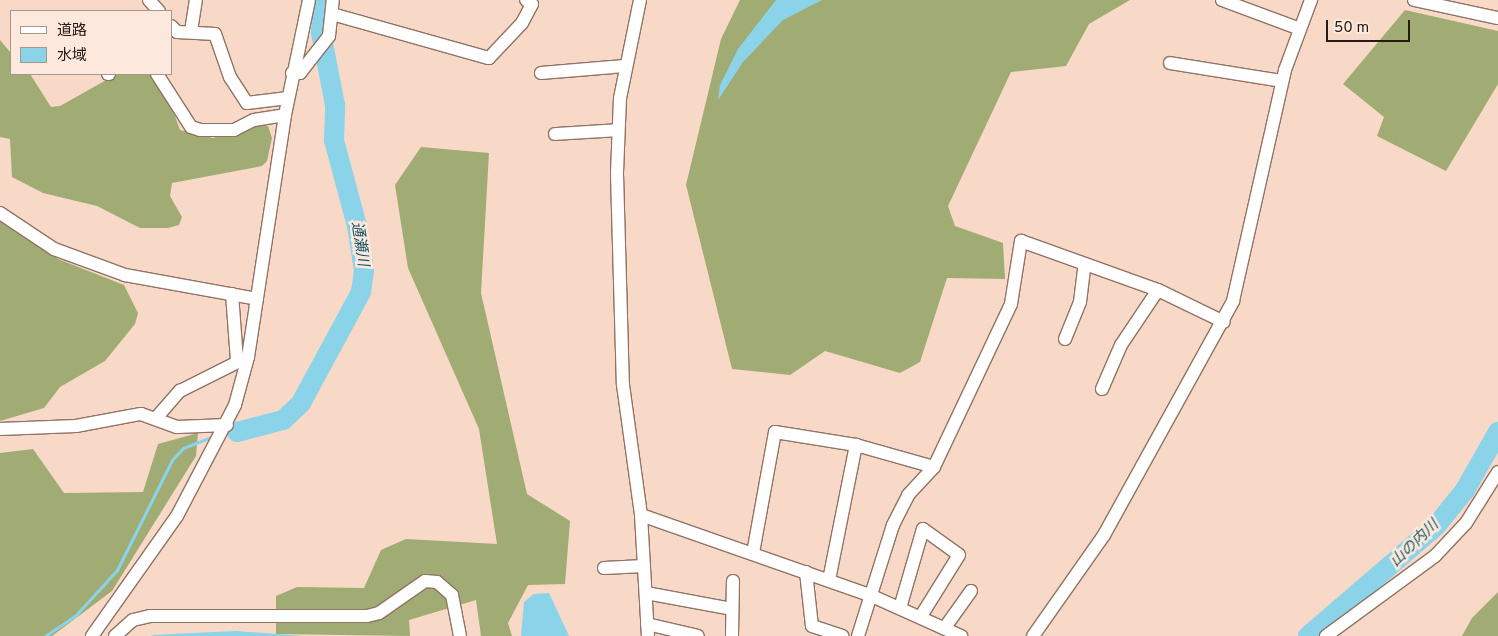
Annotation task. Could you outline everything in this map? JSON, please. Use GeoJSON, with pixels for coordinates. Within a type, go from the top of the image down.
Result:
{"type":"FeatureCollection","features":[{"type":"Feature","properties":{"kind":"street"},"geometry":{"type":"LineString","coordinates":[[149,0],[157,10]]}},
{"type":"Feature","properties":{"kind":"street"},"geometry":{"type":"LineString","coordinates":[[191,31],[196,0]]}},
{"type":"Feature","properties":{"kind":"street"},"geometry":{"type":"LineString","coordinates":[[92,636],[160,543],[227,426],[257,299],[292,73],[309,0]]}},
{"type":"Feature","properties":{"kind":"street"},"geometry":{"type":"LineString","coordinates":[[292,73],[300,73],[321,44],[332,14],[333,0]]}},
{"type":"Feature","properties":{"kind":"street"},"geometry":{"type":"LineString","coordinates":[[332,14],[489,58],[522,23],[532,4],[526,0]]}},
{"type":"Feature","properties":{"kind":"street"},"geometry":{"type":"LineString","coordinates":[[640,0],[625,66],[618,130],[623,385],[642,515],[648,630],[698,636]]}},
{"type":"Feature","properties":{"kind":"street"},"geometry":{"type":"LineString","coordinates":[[1222,0],[1300,30]]}},
{"type":"Feature","properties":{"kind":"street"},"geometry":{"type":"LineString","coordinates":[[1032,636],[1104,535],[1224,322],[1246,257],[1282,81],[1312,0]]}},
{"type":"Feature","properties":{"kind":"street"},"geometry":{"type":"LineString","coordinates":[[1414,0],[1498,18]]}},
{"type":"Feature","properties":{"kind":"street"},"geometry":{"type":"LineString","coordinates":[[172,27],[177,32],[191,31],[215,34],[230,77],[247,103],[288,98]]}},
{"type":"Feature","properties":{"kind":"street"},"geometry":{"type":"LineString","coordinates":[[300,39],[321,44]]}},
{"type":"Feature","properties":{"kind":"street"},"geometry":{"type":"LineString","coordinates":[[1170,63],[1282,81]]}},
{"type":"Feature","properties":{"kind":"street"},"geometry":{"type":"LineString","coordinates":[[541,74],[625,66]]}},
{"type":"Feature","properties":{"kind":"street"},"geometry":{"type":"LineString","coordinates":[[158,75],[191,127],[200,130],[234,130],[254,120],[285,115]]}},
{"type":"Feature","properties":{"kind":"street"},"geometry":{"type":"LineString","coordinates":[[555,134],[618,130]]}},
{"type":"Feature","properties":{"kind":"street"},"geometry":{"type":"LineString","coordinates":[[0,214],[54,249],[125,275],[257,299]]}},
{"type":"Feature","properties":{"kind":"street"},"geometry":{"type":"LineString","coordinates":[[858,636],[893,525],[908,495],[934,467],[1011,304],[1021,241],[1158,290],[1224,322]]}},
{"type":"Feature","properties":{"kind":"street"},"geometry":{"type":"LineString","coordinates":[[1066,339],[1080,302],[1085,264]]}},
{"type":"Feature","properties":{"kind":"street"},"geometry":{"type":"LineString","coordinates":[[1102,389],[1121,345],[1158,290]]}},
{"type":"Feature","properties":{"kind":"street"},"geometry":{"type":"LineString","coordinates":[[232,294],[242,358]]}},
{"type":"Feature","properties":{"kind":"street"},"geometry":{"type":"LineString","coordinates":[[156,417],[180,391],[242,358]]}},
{"type":"Feature","properties":{"kind":"street"},"geometry":{"type":"LineString","coordinates":[[0,429],[76,426],[141,414],[156,417],[177,426],[227,426]]}},
{"type":"Feature","properties":{"kind":"street"},"geometry":{"type":"LineString","coordinates":[[753,553],[775,432],[856,445],[934,467]]}},
{"type":"Feature","properties":{"kind":"street"},"geometry":{"type":"LineString","coordinates":[[829,580],[856,445]]}},
{"type":"Feature","properties":{"kind":"street"},"geometry":{"type":"LineString","coordinates":[[1326,636],[1435,556],[1466,523],[1498,472]]}},
{"type":"Feature","properties":{"kind":"street"},"geometry":{"type":"LineString","coordinates":[[642,515],[872,596],[946,626],[961,636]]}},
{"type":"Feature","properties":{"kind":"street"},"geometry":{"type":"LineString","coordinates":[[900,608],[923,530],[959,554],[921,616]]}},
{"type":"Feature","properties":{"kind":"street"},"geometry":{"type":"LineString","coordinates":[[604,568],[644,566]]}},
{"type":"Feature","properties":{"kind":"street"},"geometry":{"type":"LineString","coordinates":[[806,572],[812,626],[842,636]]}},
{"type":"Feature","properties":{"kind":"street"},"geometry":{"type":"LineString","coordinates":[[115,636],[133,620],[150,616],[367,616],[379,613],[425,581],[442,585],[452,595],[460,636]]}},
{"type":"Feature","properties":{"kind":"street"},"geometry":{"type":"LineString","coordinates":[[732,636],[733,581]]}},
{"type":"Feature","properties":{"kind":"street"},"geometry":{"type":"LineString","coordinates":[[946,626],[971,591]]}},
{"type":"Feature","properties":{"kind":"street"},"geometry":{"type":"LineString","coordinates":[[646,593],[732,609]]}},
{"type":"Feature","properties":{"kind":"green space"},"geometry":{"type":"Polygon","coordinates":[[[740,0],[1130,0],[1089,24],[1066,66],[1011,72],[948,206],[955,226],[1003,243],[1005,279],[947,278],[920,362],[900,373],[825,351],[790,375],[732,369],[686,185],[721,39],[740,0]]]}},
{"type":"Feature","properties":{"kind":"green space"},"geometry":{"type":"Polygon","coordinates":[[[1405,10],[1498,31],[1498,84],[1446,171],[1377,136],[1384,117],[1343,84],[1405,10]]]}},
{"type":"Feature","properties":{"kind":"green space"},"geometry":{"type":"Polygon","coordinates":[[[0,40],[10,52],[10,75],[31,75],[51,107],[60,106],[115,75],[150,75],[171,105],[180,130],[213,138],[258,124],[268,126],[272,138],[267,161],[262,166],[172,183],[170,196],[182,217],[179,225],[168,228],[140,228],[97,206],[43,193],[12,177],[10,139],[0,137],[0,40]]]}},
{"type":"Feature","properties":{"kind":"green space"},"geometry":{"type":"Polygon","coordinates":[[[421,147],[489,153],[481,293],[527,494],[570,521],[565,584],[528,585],[508,623],[512,636],[481,636],[476,600],[409,620],[410,636],[276,634],[276,596],[297,587],[364,588],[381,550],[406,539],[497,544],[479,429],[408,268],[395,185],[421,147]]]}},
{"type":"Feature","properties":{"kind":"green space"},"geometry":{"type":"Polygon","coordinates":[[[0,213],[58,259],[124,285],[138,313],[135,324],[105,361],[60,387],[44,408],[0,421],[0,213]]]}},
{"type":"Feature","properties":{"kind":"green space"},"geometry":{"type":"Polygon","coordinates":[[[198,433],[196,456],[112,591],[52,636],[0,636],[0,453],[33,449],[64,493],[143,492],[158,444],[198,433]]]}},
{"type":"Feature","properties":{"kind":"green space"},"geometry":{"type":"Polygon","coordinates":[[[1498,592],[1498,636],[1462,636],[1472,618],[1498,592]]]}},
{"type":"Feature","properties":{"kind":"water"},"geometry":{"type":"Polygon","coordinates":[[[776,0],[822,0],[783,20],[743,62],[718,100],[720,85],[738,49],[776,0]]]}},
{"type":"Feature","properties":{"kind":"water"},"geometry":{"type":"Polygon","coordinates":[[[549,593],[569,636],[521,636],[524,602],[534,594],[549,593]]]}},
{"type":"Feature","properties":{"kind":"water"},"geometry":{"type":"Polygon","coordinates":[[[236,631],[303,636],[151,636],[153,635],[236,631]]]}},
{"type":"Feature","properties":{"kind":"waterway","name":"通瀬川"},"geometry":{"type":"LineString","coordinates":[[237,432],[283,420],[301,403],[361,292],[364,270],[357,226],[334,140],[335,105],[321,33],[323,0]]}},
{"type":"Feature","properties":{"kind":"waterway"},"geometry":{"type":"LineString","coordinates":[[223,434],[237,432]]}},
{"type":"Feature","properties":{"kind":"waterway","name":"山の内川"},"geometry":{"type":"LineString","coordinates":[[1308,636],[1436,526],[1465,490],[1498,432]]}},
{"type":"Feature","properties":{"kind":"waterway"},"geometry":{"type":"LineString","coordinates":[[45,636],[75,616],[117,570],[172,460],[183,448],[214,436]]}}]}
